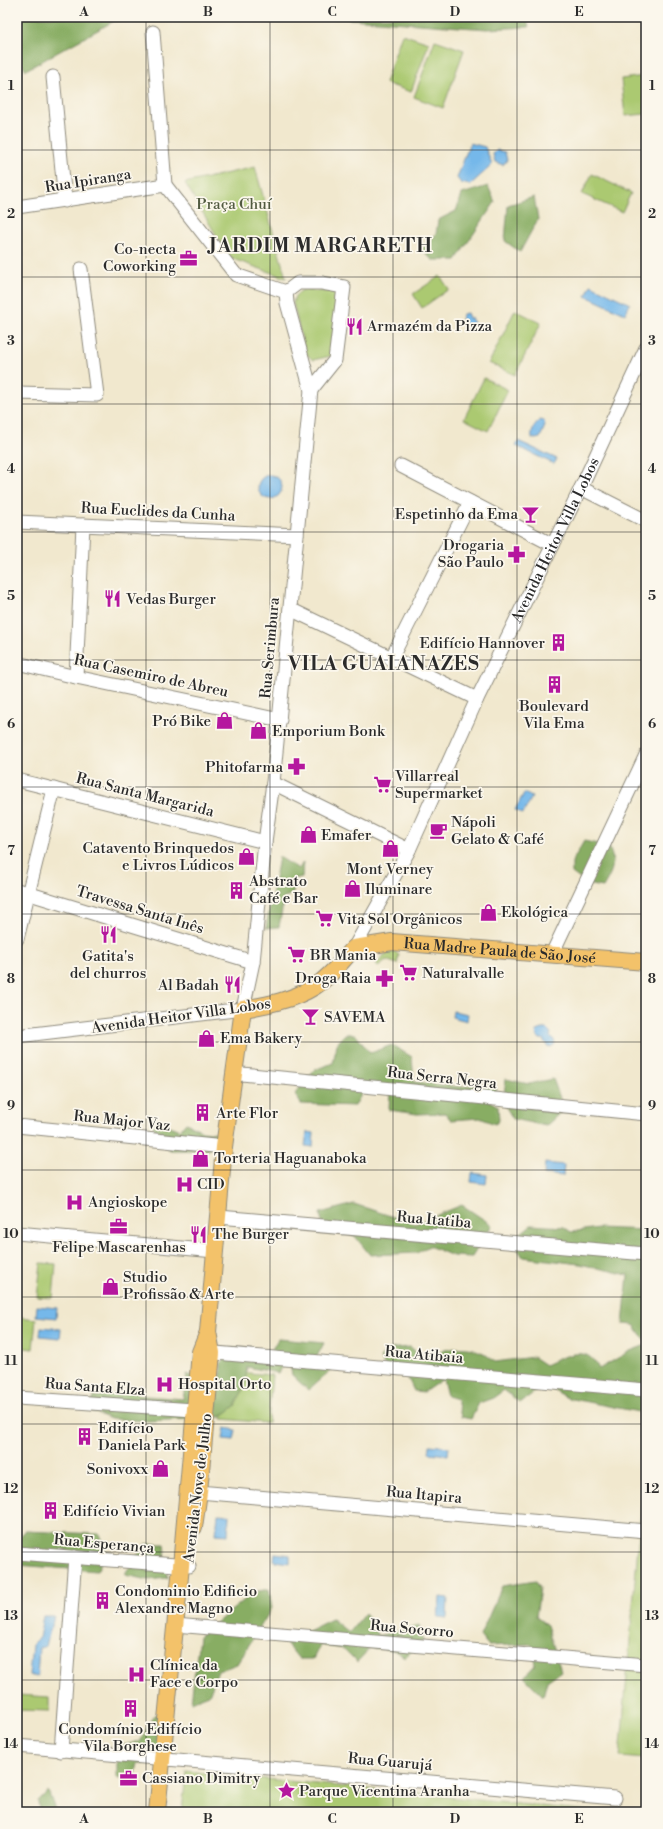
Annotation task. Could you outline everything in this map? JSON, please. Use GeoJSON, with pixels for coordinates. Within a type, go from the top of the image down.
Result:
{"type":"FeatureCollection","features":[{"type":"Feature","properties":{"kind":"main road","name":"Rua Madre Paula de São José"},"geometry":{"type":"LineString","coordinates":[[354,948],[392,942],[646,962]]}},
{"type":"Feature","properties":{"kind":"main road","name":"Avenida Heitor Villa Lobos"},"geometry":{"type":"LineString","coordinates":[[243,1010],[278,1002],[314,987],[337,967],[354,948]]}},
{"type":"Feature","properties":{"kind":"main road","name":"Avenida Nove de Julho"},"geometry":{"type":"LineString","coordinates":[[185,1566],[199,1492],[206,1352],[224,1147],[243,1010]]}},
{"type":"Feature","properties":{"kind":"main road","name":"Avenida Nove de Julho"},"geometry":{"type":"LineString","coordinates":[[157,1812],[166,1759],[185,1566],[194,1410],[206,1352]]}},
{"type":"Feature","properties":{"kind":"main road","name":"Avenida Nove de Julho"},"geometry":{"type":"LineString","coordinates":[[165,1812],[166,1759]]}},
{"type":"Feature","properties":{"kind":"street"},"geometry":{"type":"LineString","coordinates":[[153,32],[164,185],[236,275],[286,292],[298,283],[322,283],[344,287],[335,360],[311,390]]}},
{"type":"Feature","properties":{"kind":"street"},"geometry":{"type":"LineString","coordinates":[[53,77],[65,201]]}},
{"type":"Feature","properties":{"kind":"street","name":"Rua Ipiranga"},"geometry":{"type":"LineString","coordinates":[[17,207],[164,185]]}},
{"type":"Feature","properties":{"kind":"street"},"geometry":{"type":"LineString","coordinates":[[17,393],[97,395],[81,269]]}},
{"type":"Feature","properties":{"kind":"street","name":"Rua Serimbura"},"geometry":{"type":"LineString","coordinates":[[243,1010],[253,962],[265,842],[274,783],[311,390],[287,303],[286,292]]}},
{"type":"Feature","properties":{"kind":"street","name":"Avenida Heitor Villa Lobos"},"geometry":{"type":"LineString","coordinates":[[354,948],[409,850],[476,699],[581,488],[646,348]]}},
{"type":"Feature","properties":{"kind":"street"},"geometry":{"type":"LineString","coordinates":[[401,466],[553,545]]}},
{"type":"Feature","properties":{"kind":"street"},"geometry":{"type":"LineString","coordinates":[[581,488],[646,521]]}},
{"type":"Feature","properties":{"kind":"street"},"geometry":{"type":"LineString","coordinates":[[392,659],[470,502]]}},
{"type":"Feature","properties":{"kind":"street","name":"Rua Euclides da Cunha"},"geometry":{"type":"LineString","coordinates":[[17,522],[297,535]]}},
{"type":"Feature","properties":{"kind":"street"},"geometry":{"type":"LineString","coordinates":[[76,677],[83,525]]}},
{"type":"Feature","properties":{"kind":"street"},"geometry":{"type":"LineString","coordinates":[[290,609],[476,699]]}},
{"type":"Feature","properties":{"kind":"street","name":"Rua Casemiro de Abreu"},"geometry":{"type":"LineString","coordinates":[[17,663],[280,720]]}},
{"type":"Feature","properties":{"kind":"street"},"geometry":{"type":"LineString","coordinates":[[552,954],[646,755]]}},
{"type":"Feature","properties":{"kind":"street","name":"Rua Santa Margarida"},"geometry":{"type":"LineString","coordinates":[[17,780],[265,842]]}},
{"type":"Feature","properties":{"kind":"street"},"geometry":{"type":"LineString","coordinates":[[274,783],[409,850]]}},
{"type":"Feature","properties":{"kind":"street"},"geometry":{"type":"LineString","coordinates":[[17,939],[22,891],[54,789]]}},
{"type":"Feature","properties":{"kind":"street","name":"Travessa Santa Inês"},"geometry":{"type":"LineString","coordinates":[[22,891],[253,962]]}},
{"type":"Feature","properties":{"kind":"street","name":"Avenida Heitor Villa Lobos"},"geometry":{"type":"LineString","coordinates":[[17,1036],[243,1010]]}},
{"type":"Feature","properties":{"kind":"street","name":"Rua Serra Negra"},"geometry":{"type":"LineString","coordinates":[[234,1075],[242,1074],[646,1114]]}},
{"type":"Feature","properties":{"kind":"street","name":"Rua Major Vaz"},"geometry":{"type":"LineString","coordinates":[[17,1126],[224,1147]]}},
{"type":"Feature","properties":{"kind":"street","name":"Rua Itatiba"},"geometry":{"type":"LineString","coordinates":[[219,1217],[646,1254]]}},
{"type":"Feature","properties":{"kind":"street"},"geometry":{"type":"LineString","coordinates":[[17,1232],[215,1251]]}},
{"type":"Feature","properties":{"kind":"street","name":"Rua Atibaia"},"geometry":{"type":"LineString","coordinates":[[206,1352],[646,1390]]}},
{"type":"Feature","properties":{"kind":"street","name":"Rua Santa Elza"},"geometry":{"type":"LineString","coordinates":[[17,1398],[194,1410]]}},
{"type":"Feature","properties":{"kind":"street","name":"Rua Itapira"},"geometry":{"type":"LineString","coordinates":[[199,1492],[646,1531]]}},
{"type":"Feature","properties":{"kind":"street","name":"Rua Esperança"},"geometry":{"type":"LineString","coordinates":[[17,1553],[185,1566]]}},
{"type":"Feature","properties":{"kind":"street"},"geometry":{"type":"LineString","coordinates":[[61,1751],[75,1557]]}},
{"type":"Feature","properties":{"kind":"street","name":"Rua Socorro"},"geometry":{"type":"LineString","coordinates":[[179,1625],[646,1666]]}},
{"type":"Feature","properties":{"kind":"street","name":"Rua Guarujá"},"geometry":{"type":"LineString","coordinates":[[17,1746],[615,1798]]}},
{"type":"Feature","properties":{"kind":"green space"},"geometry":{"type":"Polygon","coordinates":[[[25,17],[162,17],[114,21],[26,70],[17,56],[17,21],[25,17]]]}},
{"type":"Feature","properties":{"kind":"green space"},"geometry":{"type":"Polygon","coordinates":[[[323,17],[526,17],[529,27],[487,29],[323,17]]]}},
{"type":"Feature","properties":{"kind":"green space"},"geometry":{"type":"Polygon","coordinates":[[[402,34],[429,43],[411,92],[385,83],[402,34]]]}},
{"type":"Feature","properties":{"kind":"green space"},"geometry":{"type":"Polygon","coordinates":[[[435,40],[464,50],[443,108],[414,97],[435,40]]]}},
{"type":"Feature","properties":{"kind":"green space"},"geometry":{"type":"Polygon","coordinates":[[[644,76],[646,114],[625,116],[621,79],[644,76]]]}},
{"type":"Feature","properties":{"kind":"green space","name":"Praça Chuí"},"geometry":{"type":"Polygon","coordinates":[[[255,167],[286,278],[230,258],[185,183],[255,167]]]}},
{"type":"Feature","properties":{"kind":"green space"},"geometry":{"type":"Polygon","coordinates":[[[592,174],[631,193],[622,212],[582,194],[592,174]]]}},
{"type":"Feature","properties":{"kind":"green space"},"geometry":{"type":"Polygon","coordinates":[[[488,186],[495,202],[456,260],[432,260],[422,249],[436,234],[438,220],[456,211],[462,194],[488,186]]]}},
{"type":"Feature","properties":{"kind":"green space"},"geometry":{"type":"Polygon","coordinates":[[[534,197],[538,219],[520,252],[505,241],[508,205],[534,197]]]}},
{"type":"Feature","properties":{"kind":"green space"},"geometry":{"type":"Polygon","coordinates":[[[440,276],[449,289],[422,308],[413,294],[440,276]]]}},
{"type":"Feature","properties":{"kind":"green space"},"geometry":{"type":"Polygon","coordinates":[[[302,290],[338,292],[331,356],[313,360],[305,353],[293,303],[295,296],[302,290]]]}},
{"type":"Feature","properties":{"kind":"green space"},"geometry":{"type":"Polygon","coordinates":[[[515,310],[541,323],[515,375],[489,363],[515,310]]]}},
{"type":"Feature","properties":{"kind":"green space"},"geometry":{"type":"Polygon","coordinates":[[[484,378],[508,390],[488,431],[464,419],[484,378]]]}},
{"type":"Feature","properties":{"kind":"green space"},"geometry":{"type":"Polygon","coordinates":[[[584,841],[608,846],[611,852],[613,862],[611,872],[603,887],[587,884],[572,873],[572,862],[584,841]]]}},
{"type":"Feature","properties":{"kind":"green space"},"geometry":{"type":"Polygon","coordinates":[[[279,857],[299,869],[303,862],[302,877],[294,879],[293,893],[284,898],[279,927],[266,928],[279,857]]]}},
{"type":"Feature","properties":{"kind":"green space"},"geometry":{"type":"Polygon","coordinates":[[[394,951],[399,955],[397,964],[386,960],[378,966],[376,964],[383,956],[394,951]]]}},
{"type":"Feature","properties":{"kind":"green space"},"geometry":{"type":"Polygon","coordinates":[[[345,1034],[355,1034],[370,1053],[392,1045],[412,1057],[414,1082],[460,1087],[494,1082],[497,1092],[485,1091],[484,1098],[498,1106],[499,1121],[495,1124],[480,1118],[451,1120],[445,1113],[417,1114],[389,1110],[390,1088],[365,1087],[355,1106],[301,1104],[295,1094],[314,1070],[333,1063],[337,1044],[345,1034]]]}},
{"type":"Feature","properties":{"kind":"green space"},"geometry":{"type":"Polygon","coordinates":[[[506,1079],[529,1084],[553,1079],[564,1109],[546,1126],[513,1119],[503,1102],[506,1079]]]}},
{"type":"Feature","properties":{"kind":"green space"},"geometry":{"type":"Polygon","coordinates":[[[156,1121],[180,1130],[186,1123],[202,1131],[219,1133],[221,1139],[207,1151],[168,1150],[173,1140],[153,1128],[156,1121]]]}},
{"type":"Feature","properties":{"kind":"green space"},"geometry":{"type":"Polygon","coordinates":[[[354,1204],[415,1224],[462,1205],[492,1225],[472,1257],[453,1256],[429,1246],[417,1253],[370,1255],[354,1235],[324,1232],[320,1213],[354,1204]]]}},
{"type":"Feature","properties":{"kind":"green space"},"geometry":{"type":"Polygon","coordinates":[[[531,1225],[564,1227],[571,1232],[598,1228],[646,1230],[646,1342],[634,1325],[623,1324],[628,1275],[580,1264],[523,1257],[516,1246],[516,1237],[531,1225]]]}},
{"type":"Feature","properties":{"kind":"green space"},"geometry":{"type":"Polygon","coordinates":[[[41,1263],[56,1264],[53,1298],[37,1297],[41,1263]]]}},
{"type":"Feature","properties":{"kind":"green space"},"geometry":{"type":"Polygon","coordinates":[[[20,1317],[36,1319],[33,1349],[17,1347],[20,1317]]]}},
{"type":"Feature","properties":{"kind":"green space"},"geometry":{"type":"Polygon","coordinates":[[[278,1339],[324,1343],[313,1364],[331,1370],[308,1390],[292,1375],[288,1355],[278,1373],[247,1367],[245,1386],[235,1406],[219,1418],[201,1404],[187,1419],[148,1421],[111,1419],[89,1410],[94,1397],[121,1393],[137,1387],[138,1395],[183,1399],[187,1374],[206,1382],[221,1376],[221,1363],[228,1350],[242,1348],[270,1353],[278,1339]]]}},
{"type":"Feature","properties":{"kind":"green space"},"geometry":{"type":"Polygon","coordinates":[[[646,1345],[646,1456],[644,1452],[645,1445],[640,1437],[644,1413],[567,1398],[545,1384],[520,1403],[504,1390],[493,1398],[479,1403],[471,1419],[461,1417],[457,1399],[447,1396],[443,1379],[424,1392],[414,1391],[407,1376],[389,1373],[380,1358],[388,1349],[410,1347],[423,1356],[443,1350],[469,1348],[486,1355],[495,1362],[533,1357],[545,1365],[574,1354],[580,1354],[586,1355],[592,1359],[599,1369],[630,1351],[646,1345]]]}},
{"type":"Feature","properties":{"kind":"green space"},"geometry":{"type":"Polygon","coordinates":[[[226,1371],[272,1375],[268,1423],[222,1419],[226,1371]]]}},
{"type":"Feature","properties":{"kind":"green space"},"geometry":{"type":"Polygon","coordinates":[[[646,1451],[646,1759],[620,1757],[646,1451]]]}},
{"type":"Feature","properties":{"kind":"green space"},"geometry":{"type":"Polygon","coordinates":[[[25,1531],[99,1534],[106,1552],[97,1571],[17,1565],[17,1540],[25,1531]]]}},
{"type":"Feature","properties":{"kind":"green space"},"geometry":{"type":"Polygon","coordinates":[[[145,1544],[164,1544],[168,1578],[148,1580],[125,1575],[145,1544]]]}},
{"type":"Feature","properties":{"kind":"green space"},"geometry":{"type":"Polygon","coordinates":[[[536,1581],[540,1588],[536,1617],[547,1625],[561,1671],[547,1681],[543,1696],[524,1677],[535,1665],[532,1644],[488,1646],[480,1636],[502,1586],[536,1581]]]}},
{"type":"Feature","properties":{"kind":"green space"},"geometry":{"type":"Polygon","coordinates":[[[269,1589],[272,1608],[237,1664],[218,1671],[209,1695],[191,1702],[199,1637],[254,1592],[269,1589]]]}},
{"type":"Feature","properties":{"kind":"green space"},"geometry":{"type":"Polygon","coordinates":[[[365,1613],[378,1636],[419,1625],[423,1641],[405,1657],[393,1650],[370,1648],[357,1662],[344,1649],[320,1645],[313,1659],[299,1659],[285,1642],[332,1619],[349,1633],[365,1613]]]}},
{"type":"Feature","properties":{"kind":"green space"},"geometry":{"type":"Polygon","coordinates":[[[17,1695],[49,1697],[49,1711],[17,1710],[17,1695]]]}},
{"type":"Feature","properties":{"kind":"green space"},"geometry":{"type":"Polygon","coordinates":[[[155,1714],[174,1723],[151,1763],[138,1763],[135,1777],[117,1778],[117,1747],[140,1741],[155,1714]]]}},
{"type":"Feature","properties":{"kind":"green space","name":"Parque Vicentina Aranha"},"geometry":{"type":"Polygon","coordinates":[[[186,1771],[590,1811],[599,1812],[182,1812],[186,1771]]]}},
{"type":"Feature","properties":{"kind":"green space"},"geometry":{"type":"Polygon","coordinates":[[[48,1791],[56,1812],[39,1812],[38,1801],[48,1791]]]}},
{"type":"Feature","properties":{"kind":"water"},"geometry":{"type":"Polygon","coordinates":[[[470,143],[485,147],[492,165],[470,185],[461,183],[457,178],[470,143]]]}},
{"type":"Feature","properties":{"kind":"water"},"geometry":{"type":"Polygon","coordinates":[[[497,150],[505,152],[507,160],[503,165],[495,162],[493,154],[497,150]]]}},
{"type":"Feature","properties":{"kind":"water"},"geometry":{"type":"Polygon","coordinates":[[[591,285],[630,304],[625,314],[586,296],[591,285]]]}},
{"type":"Feature","properties":{"kind":"water"},"geometry":{"type":"Polygon","coordinates":[[[467,313],[475,325],[471,327],[464,324],[461,319],[463,314],[467,313]]]}},
{"type":"Feature","properties":{"kind":"water"},"geometry":{"type":"Polygon","coordinates":[[[540,420],[544,421],[545,426],[540,438],[532,438],[533,428],[540,420]]]}},
{"type":"Feature","properties":{"kind":"water"},"geometry":{"type":"Polygon","coordinates":[[[518,441],[557,459],[554,464],[516,446],[518,441]]]}},
{"type":"Feature","properties":{"kind":"water"},"geometry":{"type":"Polygon","coordinates":[[[270,475],[279,478],[282,487],[279,496],[270,499],[261,496],[258,487],[261,478],[270,475]]]}},
{"type":"Feature","properties":{"kind":"water"},"geometry":{"type":"Polygon","coordinates":[[[524,793],[532,797],[523,814],[515,810],[524,793]]]}},
{"type":"Feature","properties":{"kind":"water"},"geometry":{"type":"Polygon","coordinates":[[[453,1011],[468,1014],[467,1021],[452,1017],[453,1011]]]}},
{"type":"Feature","properties":{"kind":"water"},"geometry":{"type":"Polygon","coordinates":[[[547,1029],[551,1033],[550,1036],[554,1040],[555,1044],[551,1047],[547,1046],[543,1039],[540,1039],[537,1036],[536,1031],[547,1029]]]}},
{"type":"Feature","properties":{"kind":"water"},"geometry":{"type":"Polygon","coordinates":[[[307,1132],[314,1133],[313,1147],[305,1146],[307,1132]]]}},
{"type":"Feature","properties":{"kind":"water"},"geometry":{"type":"Polygon","coordinates":[[[545,1163],[564,1165],[563,1176],[544,1174],[545,1163]]]}},
{"type":"Feature","properties":{"kind":"water"},"geometry":{"type":"Polygon","coordinates":[[[472,1173],[487,1175],[486,1184],[471,1182],[472,1173]]]}},
{"type":"Feature","properties":{"kind":"water"},"geometry":{"type":"Polygon","coordinates":[[[37,1306],[57,1308],[56,1318],[36,1316],[37,1306]]]}},
{"type":"Feature","properties":{"kind":"water"},"geometry":{"type":"Polygon","coordinates":[[[41,1327],[61,1329],[60,1338],[40,1336],[41,1327]]]}},
{"type":"Feature","properties":{"kind":"water"},"geometry":{"type":"Polygon","coordinates":[[[225,1428],[236,1430],[234,1440],[223,1439],[225,1428]]]}},
{"type":"Feature","properties":{"kind":"water"},"geometry":{"type":"Polygon","coordinates":[[[430,1445],[449,1447],[448,1455],[429,1453],[430,1445]]]}},
{"type":"Feature","properties":{"kind":"water"},"geometry":{"type":"Polygon","coordinates":[[[218,1514],[229,1515],[228,1535],[216,1534],[218,1514]]]}},
{"type":"Feature","properties":{"kind":"water"},"geometry":{"type":"Polygon","coordinates":[[[275,1553],[290,1555],[290,1563],[274,1561],[275,1553]]]}},
{"type":"Feature","properties":{"kind":"water"},"geometry":{"type":"Polygon","coordinates":[[[440,1597],[448,1598],[447,1618],[438,1617],[440,1597]]]}},
{"type":"Feature","properties":{"kind":"water"},"geometry":{"type":"Polygon","coordinates":[[[43,1616],[54,1616],[46,1646],[39,1648],[37,1677],[29,1675],[32,1645],[39,1638],[43,1616]]]}},
{"type":"Feature","properties":{"kind":"place","name":"Co-necta Coworking"},"geometry":{"type":"Point","coordinates":[189,258]}},
{"type":"Feature","properties":{"kind":"place","name":"Armazém da Pizza"},"geometry":{"type":"Point","coordinates":[354,326]}},
{"type":"Feature","properties":{"kind":"place","name":"Espetinho da Ema"},"geometry":{"type":"Point","coordinates":[531,514]}},
{"type":"Feature","properties":{"kind":"place","name":"Drogaria São Paulo"},"geometry":{"type":"Point","coordinates":[517,554]}},
{"type":"Feature","properties":{"kind":"place","name":"Vedas Burger"},"geometry":{"type":"Point","coordinates":[113,599]}},
{"type":"Feature","properties":{"kind":"place","name":"Edifício Hannover"},"geometry":{"type":"Point","coordinates":[558,643]}},
{"type":"Feature","properties":{"kind":"place","name":"Boulevard Vila Ema"},"geometry":{"type":"Point","coordinates":[554,685]}},
{"type":"Feature","properties":{"kind":"place","name":"Pró Bike"},"geometry":{"type":"Point","coordinates":[224,721]}},
{"type":"Feature","properties":{"kind":"place","name":"Emporium Bonk"},"geometry":{"type":"Point","coordinates":[259,731]}},
{"type":"Feature","properties":{"kind":"place","name":"Phitofarma"},"geometry":{"type":"Point","coordinates":[296,767]}},
{"type":"Feature","properties":{"kind":"place","name":"Villarreal Supermarket"},"geometry":{"type":"Point","coordinates":[382,785]}},
{"type":"Feature","properties":{"kind":"place","name":"Nápoli Gelato & Café"},"geometry":{"type":"Point","coordinates":[438,831]}},
{"type":"Feature","properties":{"kind":"place","name":"Emafer"},"geometry":{"type":"Point","coordinates":[308,835]}},
{"type":"Feature","properties":{"kind":"place","name":"Mont Verney"},"geometry":{"type":"Point","coordinates":[390,848]}},
{"type":"Feature","properties":{"kind":"place","name":"Catavento Brinquedos e Livros Lúdicos"},"geometry":{"type":"Point","coordinates":[247,857]}},
{"type":"Feature","properties":{"kind":"place","name":"Iluminare"},"geometry":{"type":"Point","coordinates":[352,889]}},
{"type":"Feature","properties":{"kind":"place","name":"Abstrato Café e Bar"},"geometry":{"type":"Point","coordinates":[236,890]}},
{"type":"Feature","properties":{"kind":"place","name":"Ekológica"},"geometry":{"type":"Point","coordinates":[488,912]}},
{"type":"Feature","properties":{"kind":"place","name":"Vita Sol Orgânicos"},"geometry":{"type":"Point","coordinates":[324,919]}},
{"type":"Feature","properties":{"kind":"place","name":"Gatita's del churros"},"geometry":{"type":"Point","coordinates":[108,935]}},
{"type":"Feature","properties":{"kind":"place","name":"BR Mania"},"geometry":{"type":"Point","coordinates":[297,955]}},
{"type":"Feature","properties":{"kind":"place","name":"Naturalvalle"},"geometry":{"type":"Point","coordinates":[409,973]}},
{"type":"Feature","properties":{"kind":"place","name":"Droga Raia"},"geometry":{"type":"Point","coordinates":[384,978]}},
{"type":"Feature","properties":{"kind":"place","name":"Al Badah"},"geometry":{"type":"Point","coordinates":[232,985]}},
{"type":"Feature","properties":{"kind":"place","name":"SAVEMA"},"geometry":{"type":"Point","coordinates":[311,1017]}},
{"type":"Feature","properties":{"kind":"place","name":"Ema Bakery"},"geometry":{"type":"Point","coordinates":[207,1038]}},
{"type":"Feature","properties":{"kind":"place","name":"Arte Flor"},"geometry":{"type":"Point","coordinates":[203,1113]}},
{"type":"Feature","properties":{"kind":"place","name":"Torteria Haguanaboka"},"geometry":{"type":"Point","coordinates":[201,1158]}},
{"type":"Feature","properties":{"kind":"place","name":"CID"},"geometry":{"type":"Point","coordinates":[184,1184]}},
{"type":"Feature","properties":{"kind":"place","name":"Angioskope"},"geometry":{"type":"Point","coordinates":[75,1202]}},
{"type":"Feature","properties":{"kind":"place","name":"Felipe Mascarenhas"},"geometry":{"type":"Point","coordinates":[119,1226]}},
{"type":"Feature","properties":{"kind":"place","name":"The Burger"},"geometry":{"type":"Point","coordinates":[199,1234]}},
{"type":"Feature","properties":{"kind":"place","name":"Studio Profissão & Arte"},"geometry":{"type":"Point","coordinates":[110,1286]}},
{"type":"Feature","properties":{"kind":"place","name":"Hospital Orto"},"geometry":{"type":"Point","coordinates":[165,1384]}},
{"type":"Feature","properties":{"kind":"place","name":"Edifício Daniela Park"},"geometry":{"type":"Point","coordinates":[85,1437]}},
{"type":"Feature","properties":{"kind":"place","name":"Sonivoxx"},"geometry":{"type":"Point","coordinates":[161,1469]}},
{"type":"Feature","properties":{"kind":"place","name":"Edifício Vivian"},"geometry":{"type":"Point","coordinates":[50,1511]}},
{"type":"Feature","properties":{"kind":"place","name":"Condominio Edificio Alexandre Magno"},"geometry":{"type":"Point","coordinates":[102,1600]}},
{"type":"Feature","properties":{"kind":"place","name":"Clínica da Face e Corpo"},"geometry":{"type":"Point","coordinates":[137,1674]}},
{"type":"Feature","properties":{"kind":"place","name":"Condomínio Edifício Vila Borghese"},"geometry":{"type":"Point","coordinates":[130,1708]}},
{"type":"Feature","properties":{"kind":"place","name":"Cassiano Dimitry"},"geometry":{"type":"Point","coordinates":[129,1778]}},
{"type":"Feature","properties":{"kind":"place","name":"Parque Vicentina Aranha"},"geometry":{"type":"Point","coordinates":[286,1791]}},
{"type":"Feature","properties":{"kind":"district","name":"JARDIM MARGARETH"},"geometry":{"type":"Point","coordinates":[321,246]}},
{"type":"Feature","properties":{"kind":"district","name":"VILA GUAIANAZES"},"geometry":{"type":"Point","coordinates":[384,664]}}]}
